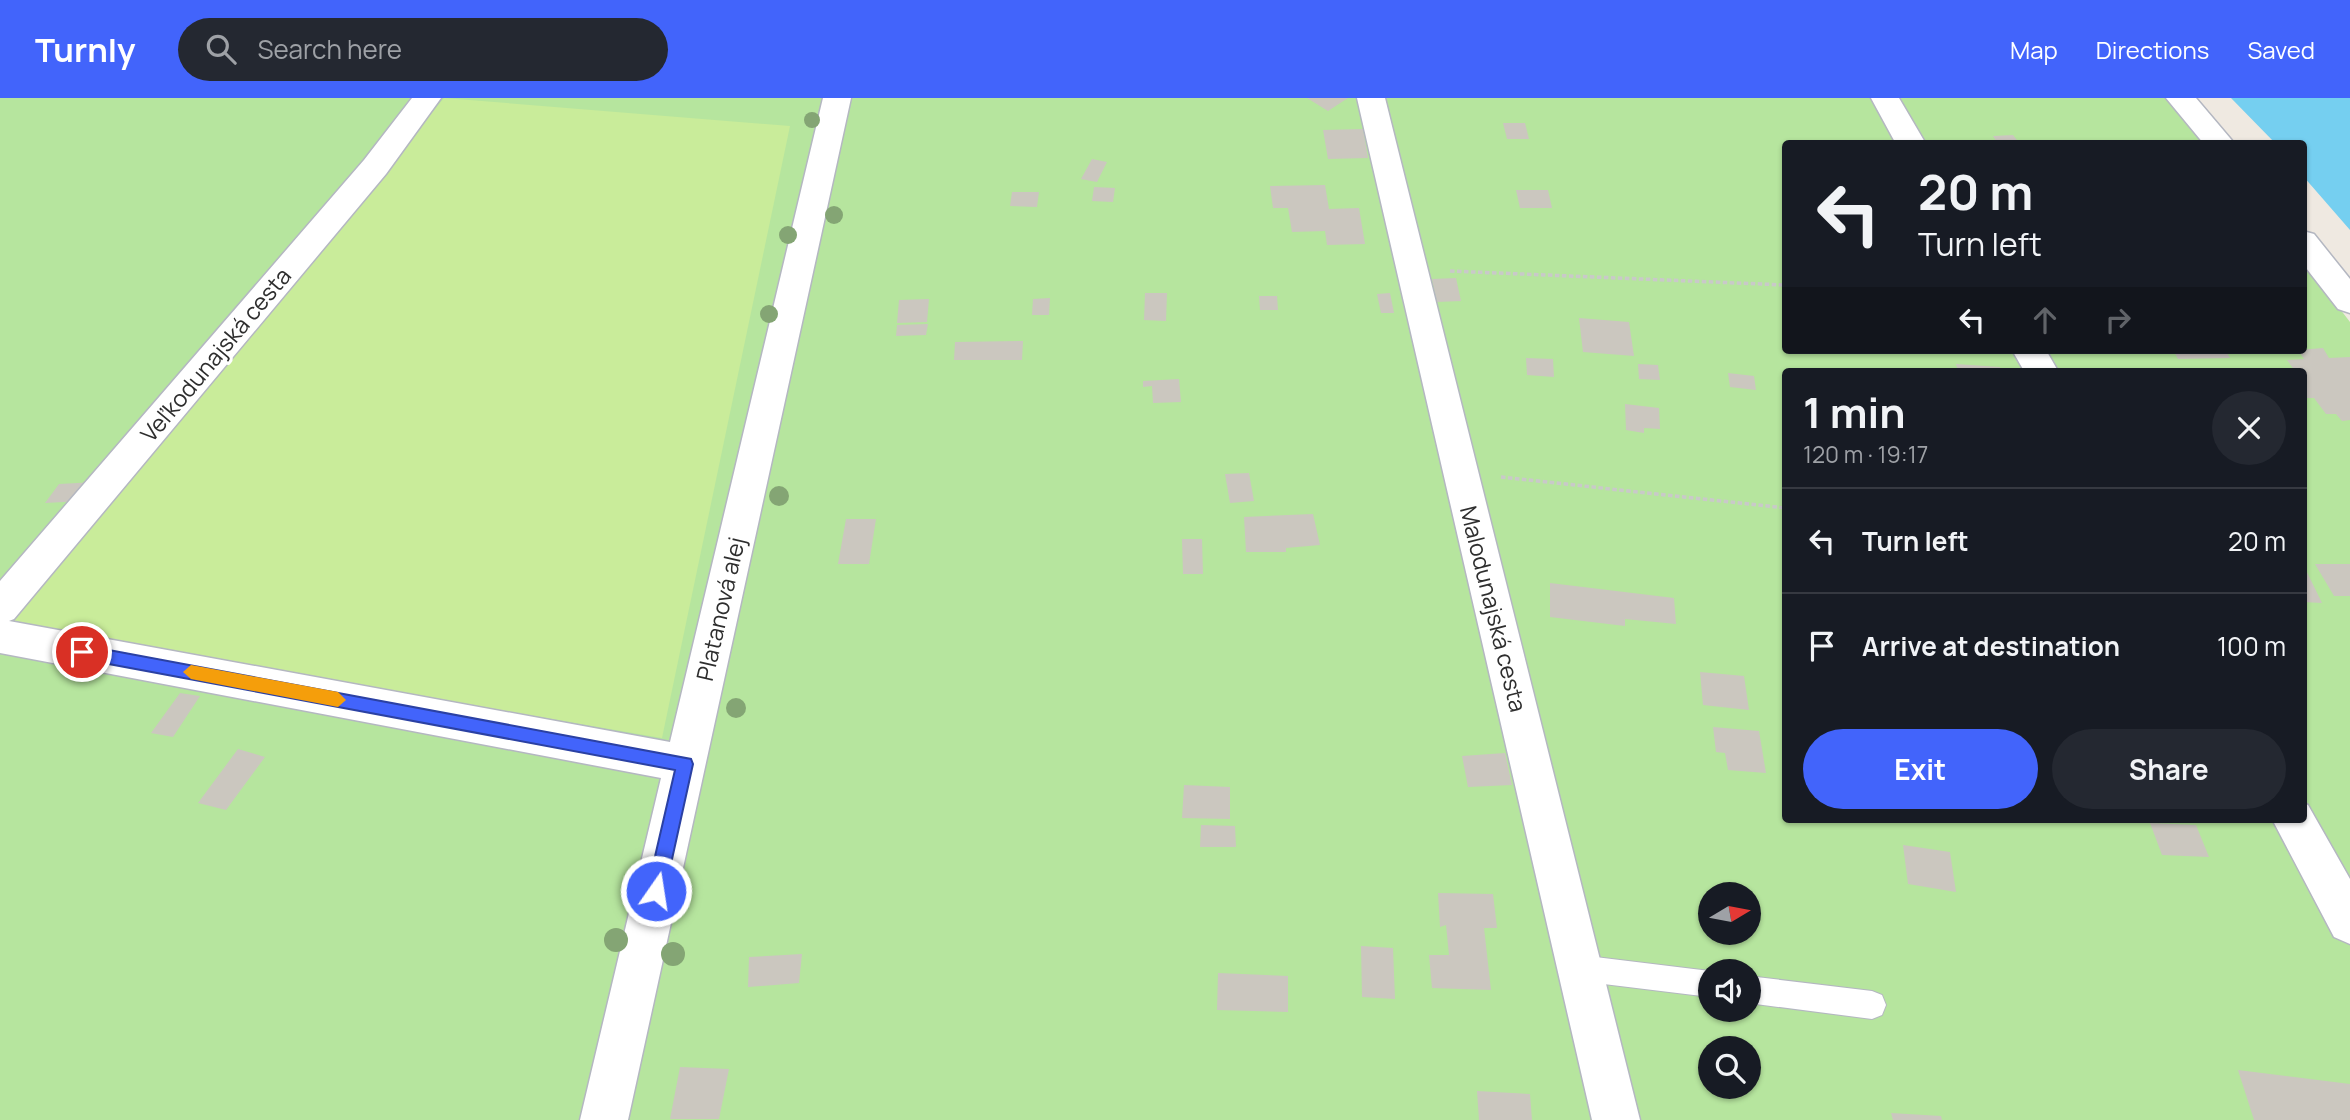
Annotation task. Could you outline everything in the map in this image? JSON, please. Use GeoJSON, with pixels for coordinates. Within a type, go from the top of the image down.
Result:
{"type":"FeatureCollection","features":[{"type":"Feature","properties":{"kind":"street","name":"Veľkodunajská cesta"},"geometry":{"type":"LineString","coordinates":[[0,608],[375,167],[427,98]]}},
{"type":"Feature","properties":{"kind":"street","name":"Platanová alej"},"geometry":{"type":"LineString","coordinates":[[604,1120],[837,98]]}},
{"type":"Feature","properties":{"kind":"street","name":"Malodunajská cesta"},"geometry":{"type":"LineString","coordinates":[[1371,98],[1616,1120]]}},
{"type":"Feature","properties":{"kind":"street"},"geometry":{"type":"LineString","coordinates":[[1885,98],[1909,140]]}},
{"type":"Feature","properties":{"kind":"street"},"geometry":{"type":"LineString","coordinates":[[2180,98],[2217,140]]}},
{"type":"Feature","properties":{"kind":"street"},"geometry":{"type":"LineString","coordinates":[[2307,247],[2350,301]]}},
{"type":"Feature","properties":{"kind":"street"},"geometry":{"type":"LineString","coordinates":[[0,636],[685,764]]}},
{"type":"Feature","properties":{"kind":"street"},"geometry":{"type":"LineString","coordinates":[[2295,823],[2350,922]]}},
{"type":"Feature","properties":{"kind":"lane"},"geometry":{"type":"LineString","coordinates":[[1580,968],[1698,983]]}},
{"type":"Feature","properties":{"kind":"lane"},"geometry":{"type":"LineString","coordinates":[[1761,991],[1872,1005]]}},
{"type":"Feature","properties":{"kind":"path"},"geometry":{"type":"LineString","coordinates":[[1412,270],[1782,285]]}},
{"type":"Feature","properties":{"kind":"path"},"geometry":{"type":"LineString","coordinates":[[1460,472],[1782,508]]}},
{"type":"Feature","properties":{"kind":"green space"},"geometry":{"type":"Polygon","coordinates":[[[0,98],[2171,98],[2209,140],[1782,140],[1782,354],[2307,354],[2307,266],[2350,322],[2350,1120],[0,1120],[0,98]]]}},
{"type":"Feature","properties":{"kind":"green space"},"geometry":{"type":"Polygon","coordinates":[[[444,98],[790,126],[662,738],[8,625],[444,98]]]}},
{"type":"Feature","properties":{"kind":"water"},"geometry":{"type":"Polygon","coordinates":[[[2231,98],[2350,98],[2350,230],[2307,181],[2307,140],[2272,140],[2231,98]]]}},
{"type":"Feature","properties":{"kind":"building"},"geometry":{"type":"Polygon","coordinates":[[[1307,98],[1348,98],[1328,111],[1307,98]]]}},
{"type":"Feature","properties":{"kind":"building"},"geometry":{"type":"Polygon","coordinates":[[[1503,123],[1525,123],[1529,139],[1507,139],[1503,123]]]}},
{"type":"Feature","properties":{"kind":"building"},"geometry":{"type":"Polygon","coordinates":[[[1363,129],[1368,158],[1328,159],[1323,130],[1363,129]]]}},
{"type":"Feature","properties":{"kind":"building"},"geometry":{"type":"Polygon","coordinates":[[[2013,135],[2017,140],[1996,140],[1993,136],[2013,135]]]}},
{"type":"Feature","properties":{"kind":"building"},"geometry":{"type":"Polygon","coordinates":[[[1092,159],[1107,162],[1097,182],[1081,179],[1092,159]]]}},
{"type":"Feature","properties":{"kind":"building"},"geometry":{"type":"Polygon","coordinates":[[[1325,185],[1329,209],[1359,208],[1365,244],[1327,245],[1325,231],[1292,232],[1288,208],[1273,208],[1270,186],[1325,185]]]}},
{"type":"Feature","properties":{"kind":"building"},"geometry":{"type":"Polygon","coordinates":[[[1094,187],[1115,188],[1113,202],[1092,201],[1094,187]]]}},
{"type":"Feature","properties":{"kind":"building"},"geometry":{"type":"Polygon","coordinates":[[[1516,190],[1548,190],[1552,208],[1520,208],[1516,190]]]}},
{"type":"Feature","properties":{"kind":"building"},"geometry":{"type":"Polygon","coordinates":[[[1012,192],[1039,192],[1037,207],[1010,206],[1012,192]]]}},
{"type":"Feature","properties":{"kind":"building"},"geometry":{"type":"Polygon","coordinates":[[[1456,278],[1461,301],[1437,302],[1432,279],[1456,278]]]}},
{"type":"Feature","properties":{"kind":"building"},"geometry":{"type":"Polygon","coordinates":[[[1145,293],[1167,293],[1166,321],[1144,320],[1145,293]]]}},
{"type":"Feature","properties":{"kind":"building"},"geometry":{"type":"Polygon","coordinates":[[[1390,293],[1394,313],[1381,313],[1377,294],[1390,293]]]}},
{"type":"Feature","properties":{"kind":"building"},"geometry":{"type":"Polygon","coordinates":[[[1259,296],[1277,296],[1278,310],[1260,310],[1259,296]]]}},
{"type":"Feature","properties":{"kind":"building"},"geometry":{"type":"Polygon","coordinates":[[[1050,298],[1049,315],[1032,315],[1033,299],[1050,298]]]}},
{"type":"Feature","properties":{"kind":"building"},"geometry":{"type":"Polygon","coordinates":[[[929,299],[927,322],[897,323],[899,300],[929,299]]]}},
{"type":"Feature","properties":{"kind":"building"},"geometry":{"type":"Polygon","coordinates":[[[1579,318],[1629,322],[1634,356],[1583,352],[1579,318]]]}},
{"type":"Feature","properties":{"kind":"building"},"geometry":{"type":"Polygon","coordinates":[[[928,324],[926,335],[896,336],[897,325],[928,324]]]}},
{"type":"Feature","properties":{"kind":"building"},"geometry":{"type":"Polygon","coordinates":[[[1023,341],[1022,360],[954,360],[955,342],[1023,341]]]}},
{"type":"Feature","properties":{"kind":"building"},"geometry":{"type":"Polygon","coordinates":[[[2323,348],[2329,358],[2350,357],[2350,420],[2342,421],[2336,414],[2326,414],[2314,398],[2307,398],[2307,368],[2293,368],[2287,360],[2304,359],[2301,354],[2307,354],[2307,349],[2323,348]]]}},
{"type":"Feature","properties":{"kind":"building"},"geometry":{"type":"Polygon","coordinates":[[[2175,354],[2228,354],[2230,358],[2178,359],[2175,354]]]}},
{"type":"Feature","properties":{"kind":"building"},"geometry":{"type":"Polygon","coordinates":[[[1526,358],[1553,359],[1554,377],[1527,375],[1526,358]]]}},
{"type":"Feature","properties":{"kind":"building"},"geometry":{"type":"Polygon","coordinates":[[[1638,364],[1658,365],[1660,380],[1639,379],[1638,364]]]}},
{"type":"Feature","properties":{"kind":"building"},"geometry":{"type":"Polygon","coordinates":[[[1956,364],[2000,368],[1957,368],[1956,364]]]}},
{"type":"Feature","properties":{"kind":"building"},"geometry":{"type":"Polygon","coordinates":[[[1728,373],[1754,376],[1756,390],[1730,387],[1728,373]]]}},
{"type":"Feature","properties":{"kind":"building"},"geometry":{"type":"Polygon","coordinates":[[[1179,379],[1181,402],[1153,403],[1152,386],[1143,387],[1143,381],[1179,379]]]}},
{"type":"Feature","properties":{"kind":"building"},"geometry":{"type":"Polygon","coordinates":[[[1625,404],[1659,408],[1660,429],[1644,428],[1644,433],[1626,430],[1625,404]]]}},
{"type":"Feature","properties":{"kind":"building"},"geometry":{"type":"Polygon","coordinates":[[[1249,473],[1254,501],[1230,503],[1225,474],[1249,473]]]}},
{"type":"Feature","properties":{"kind":"building"},"geometry":{"type":"Polygon","coordinates":[[[96,482],[83,501],[45,503],[59,484],[96,482]]]}},
{"type":"Feature","properties":{"kind":"building"},"geometry":{"type":"Polygon","coordinates":[[[1313,514],[1320,545],[1286,548],[1286,552],[1246,552],[1244,517],[1313,514]]]}},
{"type":"Feature","properties":{"kind":"building"},"geometry":{"type":"Polygon","coordinates":[[[846,519],[876,519],[869,564],[838,564],[846,519]]]}},
{"type":"Feature","properties":{"kind":"building"},"geometry":{"type":"Polygon","coordinates":[[[1182,539],[1202,539],[1203,574],[1183,574],[1182,539]]]}},
{"type":"Feature","properties":{"kind":"building"},"geometry":{"type":"Polygon","coordinates":[[[2315,564],[2350,564],[2350,596],[2334,596],[2315,564]]]}},
{"type":"Feature","properties":{"kind":"building"},"geometry":{"type":"Polygon","coordinates":[[[2307,572],[2322,603],[2307,602],[2307,572]]]}},
{"type":"Feature","properties":{"kind":"building"},"geometry":{"type":"Polygon","coordinates":[[[1550,583],[1674,598],[1676,624],[1625,619],[1625,626],[1550,617],[1550,583]]]}},
{"type":"Feature","properties":{"kind":"building"},"geometry":{"type":"Polygon","coordinates":[[[1700,672],[1744,676],[1749,710],[1703,705],[1700,672]]]}},
{"type":"Feature","properties":{"kind":"building"},"geometry":{"type":"Polygon","coordinates":[[[180,693],[200,696],[173,737],[151,733],[180,693]]]}},
{"type":"Feature","properties":{"kind":"building"},"geometry":{"type":"Polygon","coordinates":[[[1713,727],[1759,731],[1766,773],[1728,770],[1725,753],[1716,752],[1713,727]]]}},
{"type":"Feature","properties":{"kind":"building"},"geometry":{"type":"Polygon","coordinates":[[[238,749],[265,757],[226,810],[198,803],[238,749]]]}},
{"type":"Feature","properties":{"kind":"building"},"geometry":{"type":"Polygon","coordinates":[[[1505,753],[1512,785],[1468,787],[1462,756],[1505,753]]]}},
{"type":"Feature","properties":{"kind":"building"},"geometry":{"type":"Polygon","coordinates":[[[1184,785],[1230,787],[1230,819],[1182,818],[1184,785]]]}},
{"type":"Feature","properties":{"kind":"building"},"geometry":{"type":"Polygon","coordinates":[[[2150,823],[2196,825],[2209,857],[2162,855],[2150,823]]]}},
{"type":"Feature","properties":{"kind":"building"},"geometry":{"type":"Polygon","coordinates":[[[1201,825],[1235,826],[1236,847],[1200,847],[1201,825]]]}},
{"type":"Feature","properties":{"kind":"building"},"geometry":{"type":"Polygon","coordinates":[[[1903,845],[1950,852],[1956,892],[1908,884],[1903,845]]]}},
{"type":"Feature","properties":{"kind":"building"},"geometry":{"type":"Polygon","coordinates":[[[1438,893],[1493,894],[1497,928],[1484,928],[1491,990],[1432,988],[1429,955],[1449,955],[1446,925],[1440,927],[1438,893]]]}},
{"type":"Feature","properties":{"kind":"building"},"geometry":{"type":"Polygon","coordinates":[[[1361,946],[1393,948],[1395,999],[1362,997],[1361,946]]]}},
{"type":"Feature","properties":{"kind":"building"},"geometry":{"type":"Polygon","coordinates":[[[802,954],[799,983],[748,987],[749,957],[802,954]]]}},
{"type":"Feature","properties":{"kind":"building"},"geometry":{"type":"Polygon","coordinates":[[[1218,973],[1288,976],[1288,1012],[1217,1010],[1218,973]]]}},
{"type":"Feature","properties":{"kind":"building"},"geometry":{"type":"Polygon","coordinates":[[[680,1067],[729,1069],[719,1119],[670,1119],[680,1067]]]}},
{"type":"Feature","properties":{"kind":"building"},"geometry":{"type":"Polygon","coordinates":[[[2238,1070],[2350,1084],[2350,1120],[2254,1120],[2238,1070]]]}},
{"type":"Feature","properties":{"kind":"building"},"geometry":{"type":"Polygon","coordinates":[[[1477,1091],[1530,1094],[1532,1120],[1479,1120],[1477,1091]]]}},
{"type":"Feature","properties":{"kind":"building"},"geometry":{"type":"Polygon","coordinates":[[[1891,1113],[1941,1116],[1942,1120],[1893,1120],[1891,1113]]]}},
{"type":"Feature","properties":{"kind":"slow traffic"},"geometry":{"type":"LineString","coordinates":[[191,672],[338,700]]}},
{"type":"Feature","properties":{"kind":"route"},"geometry":{"type":"LineString","coordinates":[[82,652],[685,764],[656,891]]}}]}
